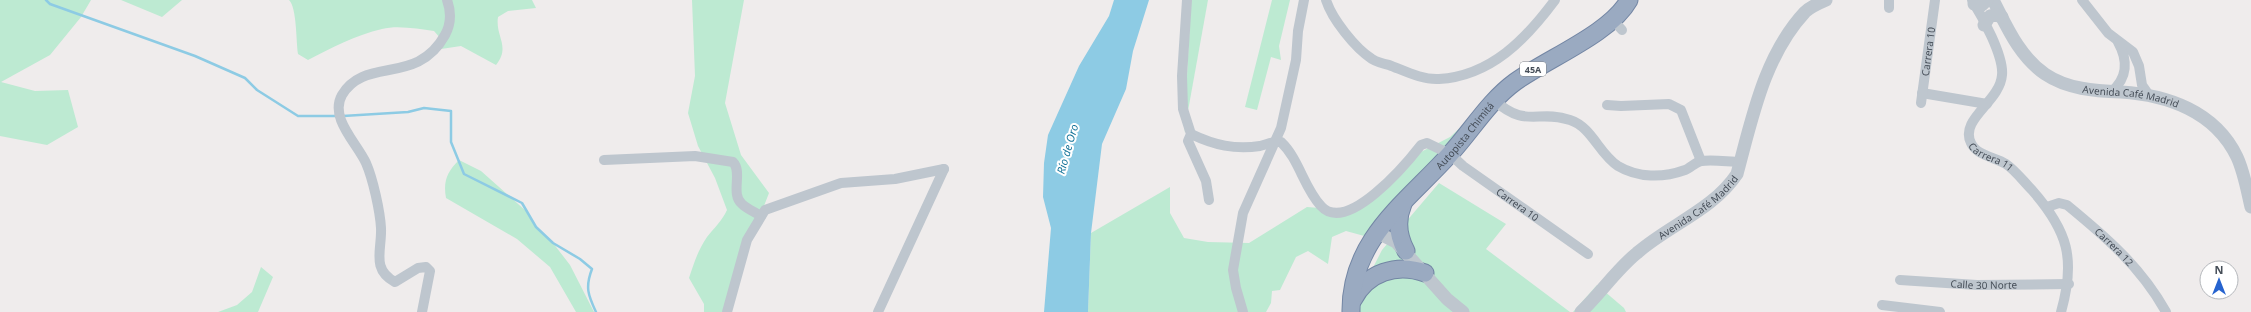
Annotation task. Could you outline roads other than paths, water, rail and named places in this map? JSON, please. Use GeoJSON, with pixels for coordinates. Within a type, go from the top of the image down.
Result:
{"type":"FeatureCollection","features":[{"type":"Feature","properties":{"kind":"highway","name":"Autopista Chimitá"},"geometry":{"type":"LineString","coordinates":[[1351,309],[1352,290],[1357,271],[1370,241],[1411,192],[1450,154],[1494,100],[1514,83],[1536,68],[1596,34],[1618,25],[1629,0]]}},
{"type":"Feature","properties":{"kind":"highway"},"geometry":{"type":"LineString","coordinates":[[1406,251],[1400,238],[1398,223],[1401,210],[1411,192]]}},
{"type":"Feature","properties":{"kind":"highway"},"geometry":{"type":"LineString","coordinates":[[1351,309],[1362,286],[1382,272],[1404,268],[1425,273]]}},
{"type":"Feature","properties":{"kind":"street"},"geometry":{"type":"LineString","coordinates":[[422,312],[430,272],[426,267],[418,268],[395,282],[382,272],[380,265],[381,227],[374,192],[366,164],[343,124],[338,109],[343,94],[367,74],[412,65],[427,56],[438,46],[448,29],[450,20],[447,0]]}},
{"type":"Feature","properties":{"kind":"street"},"geometry":{"type":"LineString","coordinates":[[1187,0],[1182,76],[1183,108],[1191,134],[1188,141],[1206,181],[1209,200]]}},
{"type":"Feature","properties":{"kind":"street"},"geometry":{"type":"LineString","coordinates":[[1243,312],[1236,288],[1233,270],[1243,213],[1281,128],[1296,60],[1298,31],[1304,0]]}},
{"type":"Feature","properties":{"kind":"street"},"geometry":{"type":"LineString","coordinates":[[1326,0],[1344,32],[1372,59],[1422,77],[1438,79],[1470,73],[1495,61],[1516,47],[1535,27],[1555,0]]}},
{"type":"Feature","properties":{"kind":"street","name":"Avenida Café Madrid"},"geometry":{"type":"LineString","coordinates":[[1581,312],[1611,277],[1638,252],[1709,203],[1726,189],[1738,174],[1763,83],[1773,62],[1806,11],[1826,0]]}},
{"type":"Feature","properties":{"kind":"street","name":"Carrera 10"},"geometry":{"type":"LineString","coordinates":[[1935,0],[1921,98],[1987,104]]}},
{"type":"Feature","properties":{"kind":"street"},"geometry":{"type":"LineString","coordinates":[[1973,2],[1982,5],[1987,0]]}},
{"type":"Feature","properties":{"kind":"street","name":"Avenida Café Madrid"},"geometry":{"type":"LineString","coordinates":[[1993,0],[2024,55],[2046,74],[2073,86],[2149,96],[2184,105],[2201,116],[2220,133],[2237,158],[2251,207]]}},
{"type":"Feature","properties":{"kind":"street"},"geometry":{"type":"LineString","coordinates":[[2082,0],[2098,22],[2135,56],[2140,80],[2149,96]]}},
{"type":"Feature","properties":{"kind":"street","name":"Carrera 11"},"geometry":{"type":"LineString","coordinates":[[1973,2],[1999,55],[2002,71],[2000,87],[1969,126],[1968,133],[1971,144],[1980,152],[2001,161],[2012,169],[2047,207],[2066,246],[2069,284],[2061,312]]}},
{"type":"Feature","properties":{"kind":"street"},"geometry":{"type":"LineString","coordinates":[[1984,25],[1990,16],[1996,15],[2002,18]]}},
{"type":"Feature","properties":{"kind":"street"},"geometry":{"type":"LineString","coordinates":[[2111,92],[2121,81],[2125,66],[2124,54],[2118,42]]}},
{"type":"Feature","properties":{"kind":"street"},"geometry":{"type":"LineString","coordinates":[[1494,100],[1509,113],[1515,116],[1556,117],[1576,122],[1588,133],[1607,157],[1618,166],[1640,174],[1659,176],[1685,170],[1701,161],[1741,162]]}},
{"type":"Feature","properties":{"kind":"street"},"geometry":{"type":"LineString","coordinates":[[1607,105],[1622,106],[1669,104],[1676,107],[1681,110],[1701,161]]}},
{"type":"Feature","properties":{"kind":"street"},"geometry":{"type":"LineString","coordinates":[[1191,134],[1212,144],[1226,146],[1261,146],[1275,142]]}},
{"type":"Feature","properties":{"kind":"street","name":"Carrera 10"},"geometry":{"type":"LineString","coordinates":[[1275,142],[1281,142],[1287,148],[1309,190],[1322,208],[1333,213],[1351,210],[1380,190],[1421,145],[1427,143],[1450,154],[1463,166],[1588,254]]}},
{"type":"Feature","properties":{"kind":"street"},"geometry":{"type":"LineString","coordinates":[[604,160],[696,156],[733,162],[737,167],[738,198],[741,203],[761,216]]}},
{"type":"Feature","properties":{"kind":"street"},"geometry":{"type":"LineString","coordinates":[[727,312],[747,240],[765,210],[841,183],[895,179],[944,169],[878,312]]}},
{"type":"Feature","properties":{"kind":"street","name":"Carrera 12"},"geometry":{"type":"LineString","coordinates":[[2047,207],[2058,203],[2067,204],[2124,253],[2160,300],[2166,312]]}},
{"type":"Feature","properties":{"kind":"street"},"geometry":{"type":"LineString","coordinates":[[1376,232],[1391,238],[1406,251],[1447,299],[1463,312]]}},
{"type":"Feature","properties":{"kind":"street","name":"Calle 30 Norte"},"geometry":{"type":"LineString","coordinates":[[1900,280],[1976,285],[2069,284]]}},
{"type":"Feature","properties":{"kind":"street"},"geometry":{"type":"LineString","coordinates":[[1447,299],[1451,312]]}},
{"type":"Feature","properties":{"kind":"street"},"geometry":{"type":"LineString","coordinates":[[1882,305],[1940,312]]}},
{"type":"Feature","properties":{"kind":"water","name":"Río de Oro"},"geometry":{"type":"Polygon","coordinates":[[[1114,0],[1149,0],[1133,51],[1126,89],[1102,144],[1091,233],[1088,312],[1044,312],[1051,228],[1043,197],[1044,163],[1048,135],[1079,66],[1109,16],[1114,0]]]}},
{"type":"Feature","properties":{"kind":"waterway"},"geometry":{"type":"LineString","coordinates":[[46,0],[50,4],[195,56],[245,78],[257,90],[298,116],[338,116]]}},
{"type":"Feature","properties":{"kind":"waterway"},"geometry":{"type":"LineString","coordinates":[[343,116],[408,112],[424,108],[451,111],[451,142],[464,174],[522,203],[536,227],[553,243],[580,259],[592,269],[588,291],[596,312]]}}]}
